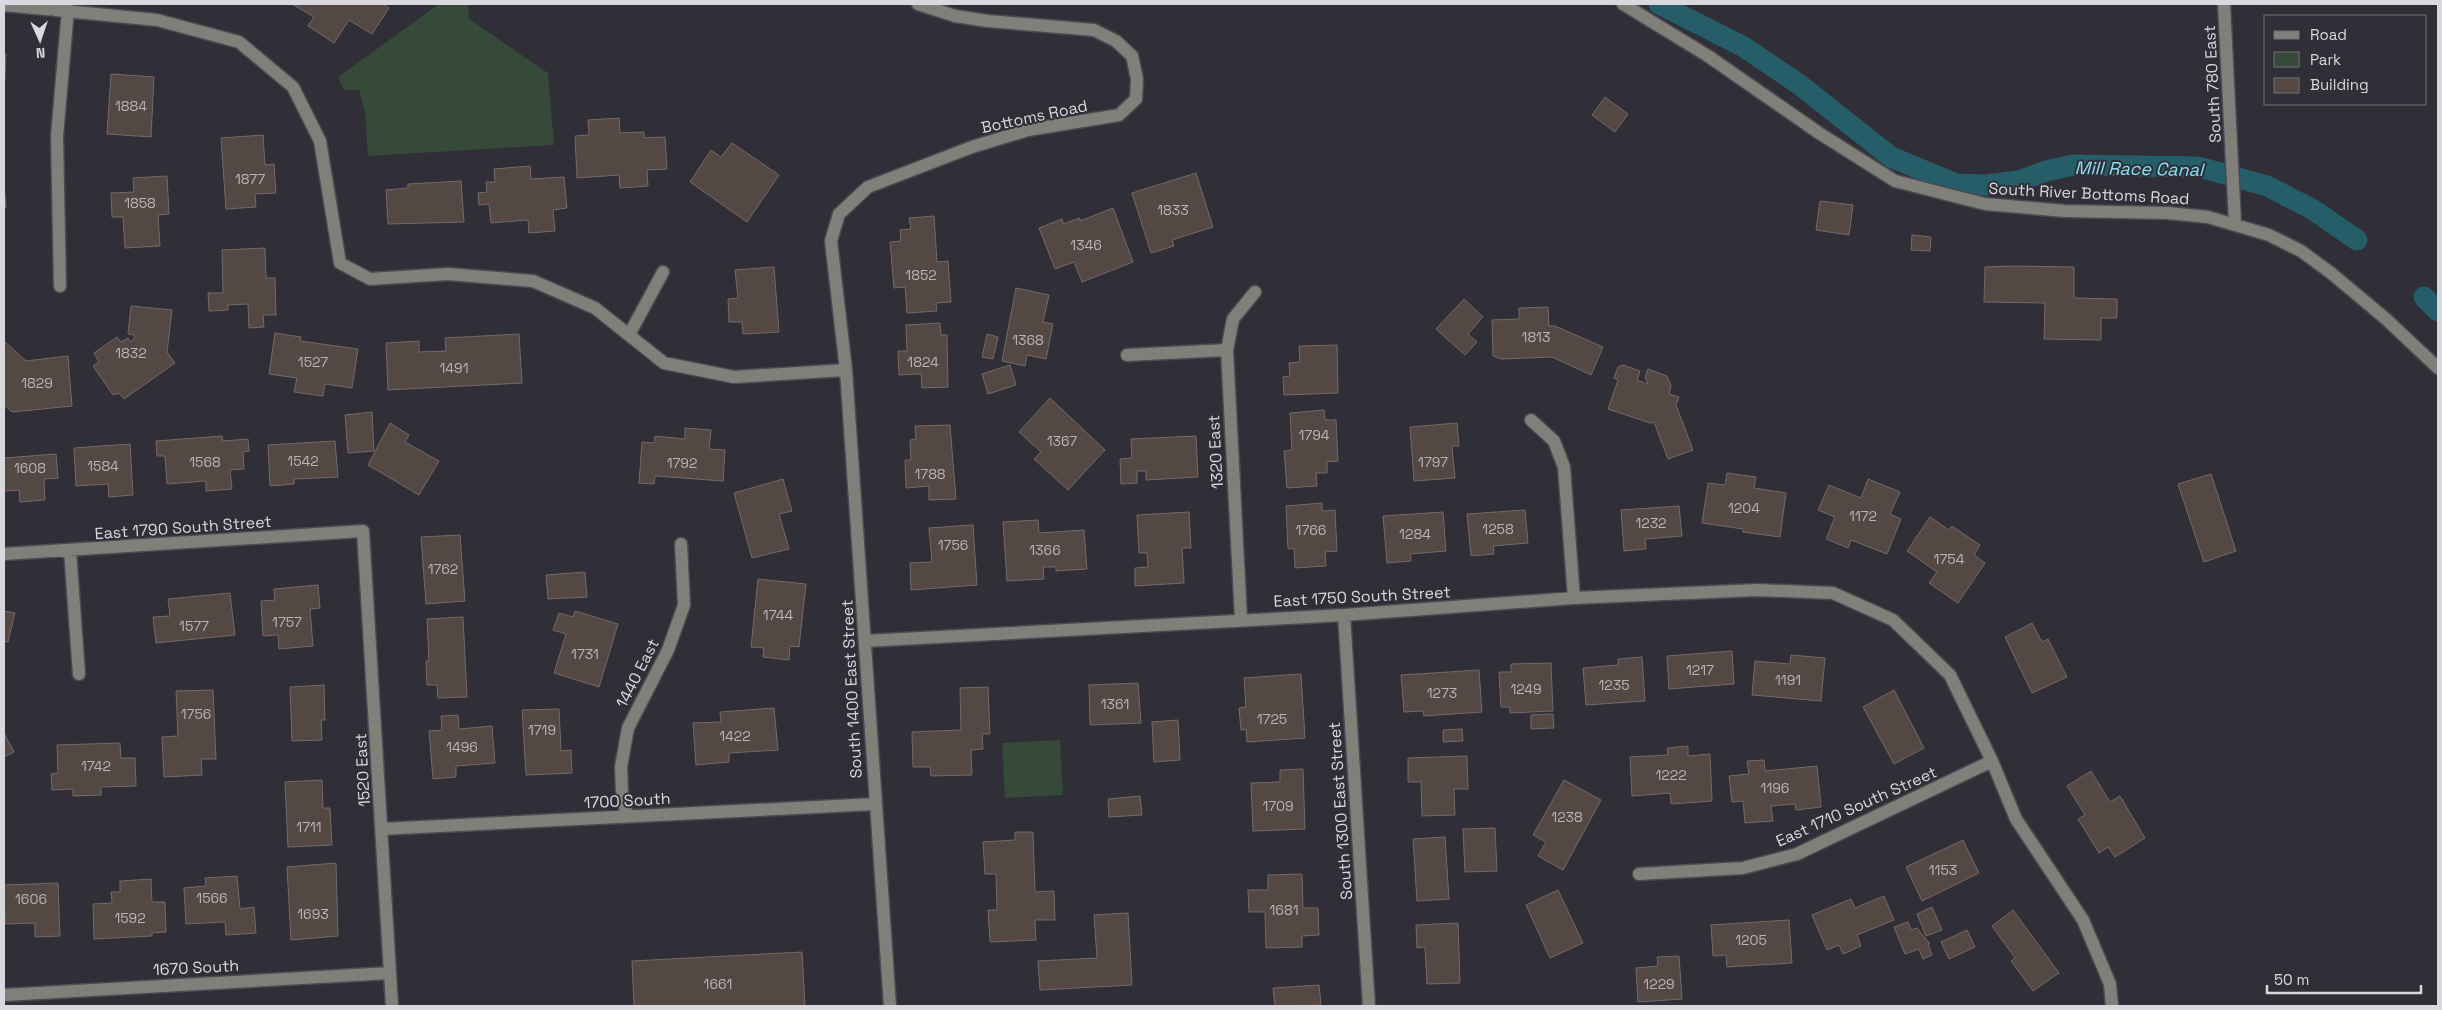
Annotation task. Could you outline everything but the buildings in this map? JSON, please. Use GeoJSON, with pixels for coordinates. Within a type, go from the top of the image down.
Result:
{"type":"FeatureCollection","features":[{"type":"Feature","properties":{"kind":"street","name":"Bottoms Road"},"geometry":{"type":"LineString","coordinates":[[846,370],[831,241],[839,214],[860,194],[868,187],[972,147],[1028,130],[1119,115],[1136,99],[1137,79],[1132,56],[1116,41],[1094,30],[988,22],[955,16],[918,4]]}},
{"type":"Feature","properties":{"kind":"street","name":"South River Bottoms Road"},"geometry":{"type":"LineString","coordinates":[[1624,4],[1708,56],[1819,133],[1895,181],[1985,204],[2065,211],[2168,213],[2208,217],[2235,223],[2269,235],[2301,251],[2331,273],[2386,318],[2438,368]]}},
{"type":"Feature","properties":{"kind":"street","name":"South 780 East"},"geometry":{"type":"LineString","coordinates":[[2224,4],[2235,223]]}},
{"type":"Feature","properties":{"kind":"street"},"geometry":{"type":"LineString","coordinates":[[4,5],[68,9],[157,20],[239,42],[293,86],[320,141],[340,263],[370,279],[448,274],[534,281],[595,308],[664,363],[734,378],[846,370]]}},
{"type":"Feature","properties":{"kind":"street"},"geometry":{"type":"LineString","coordinates":[[60,286],[57,136],[68,9]]}},
{"type":"Feature","properties":{"kind":"street"},"geometry":{"type":"LineString","coordinates":[[629,335],[663,272]]}},
{"type":"Feature","properties":{"kind":"street","name":"1320 East"},"geometry":{"type":"LineString","coordinates":[[1241,619],[1227,350],[1234,319],[1255,292]]}},
{"type":"Feature","properties":{"kind":"street"},"geometry":{"type":"LineString","coordinates":[[1127,355],[1227,350]]}},
{"type":"Feature","properties":{"kind":"street","name":"South 1400 East Street"},"geometry":{"type":"LineString","coordinates":[[846,370],[865,641],[874,804],[890,1006]]}},
{"type":"Feature","properties":{"kind":"street"},"geometry":{"type":"LineString","coordinates":[[1531,420],[1554,442],[1564,467],[1574,598]]}},
{"type":"Feature","properties":{"kind":"street","name":"East 1790 South Street"},"geometry":{"type":"LineString","coordinates":[[4,554],[363,531]]}},
{"type":"Feature","properties":{"kind":"street","name":"1520 East"},"geometry":{"type":"LineString","coordinates":[[363,531],[392,1006]]}},
{"type":"Feature","properties":{"kind":"street","name":"1440 East"},"geometry":{"type":"LineString","coordinates":[[627,816],[621,767],[628,728],[668,650],[684,605],[681,544]]}},
{"type":"Feature","properties":{"kind":"street"},"geometry":{"type":"LineString","coordinates":[[70,550],[79,674]]}},
{"type":"Feature","properties":{"kind":"street","name":"East 1750 South Street"},"geometry":{"type":"LineString","coordinates":[[865,641],[1241,619],[1344,615],[1574,598],[1757,590],[1833,593],[1893,620],[1950,676],[1992,761],[2016,819],[2083,920],[2110,984],[2112,1006]]}},
{"type":"Feature","properties":{"kind":"street","name":"South 1300 East Street"},"geometry":{"type":"LineString","coordinates":[[1344,615],[1369,1006]]}},
{"type":"Feature","properties":{"kind":"street","name":"East 1710 South Street"},"geometry":{"type":"LineString","coordinates":[[1639,874],[1743,868],[1797,854],[1992,761]]}},
{"type":"Feature","properties":{"kind":"street","name":"1700 South"},"geometry":{"type":"LineString","coordinates":[[381,829],[874,804]]}},
{"type":"Feature","properties":{"kind":"street","name":"1670 South"},"geometry":{"type":"LineString","coordinates":[[4,994],[390,972]]}},
{"type":"Feature","properties":{"kind":"green space"},"geometry":{"type":"Polygon","coordinates":[[[439,4],[468,4],[469,19],[548,73],[554,145],[368,156],[365,113],[359,90],[344,90],[338,77],[439,4]]]}},
{"type":"Feature","properties":{"kind":"green space"},"geometry":{"type":"Polygon","coordinates":[[[1060,740],[1063,795],[1005,798],[1002,743],[1060,740]]]}},
{"type":"Feature","properties":{"kind":"waterway","name":"Mill Race Canal"},"geometry":{"type":"LineString","coordinates":[[1659,4],[1744,47],[1800,85],[1891,157],[1956,184],[1986,185],[2019,181],[2046,171],[2073,165],[2199,167],[2267,186],[2312,209],[2357,240]]}},
{"type":"Feature","properties":{"kind":"waterway","name":"Mill Race Canal"},"geometry":{"type":"LineString","coordinates":[[2424,297],[2438,311]]}}]}
